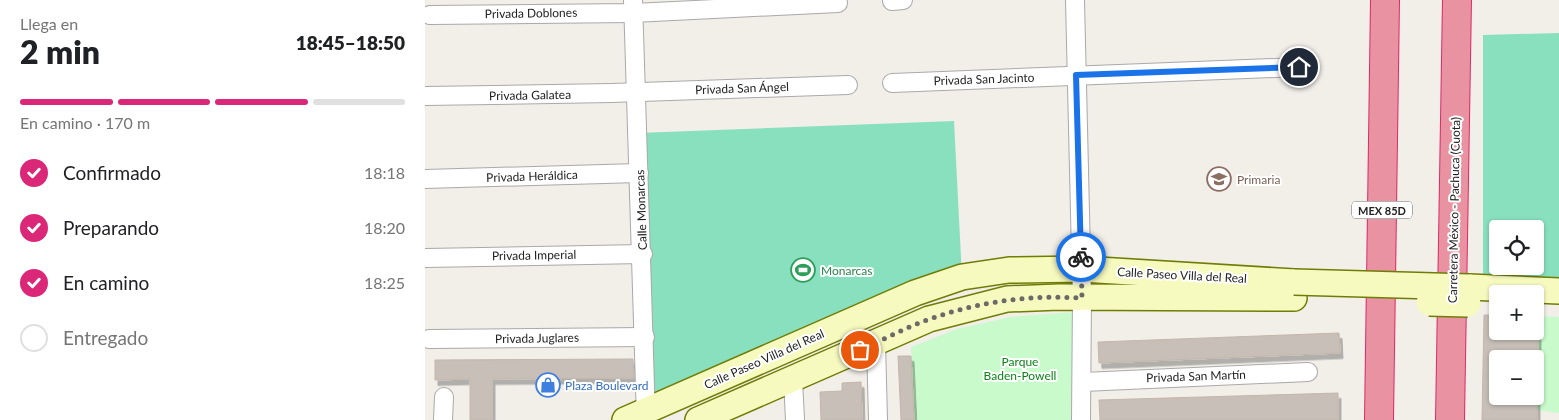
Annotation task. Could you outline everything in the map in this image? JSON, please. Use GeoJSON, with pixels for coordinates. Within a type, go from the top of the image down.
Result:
{"type":"FeatureCollection","features":[{"type":"Feature","properties":{"kind":"highway","name":"MEX 85D"},"geometry":{"type":"LineString","coordinates":[[1379,420],[1385,0]]}},
{"type":"Feature","properties":{"kind":"highway","name":"Carretera México - Pachuca (Cuota)"},"geometry":{"type":"LineString","coordinates":[[1451,420],[1457,0]]}},
{"type":"Feature","properties":{"kind":"street"},"geometry":{"type":"LineString","coordinates":[[891,0],[903,0]]}},
{"type":"Feature","properties":{"kind":"street"},"geometry":{"type":"LineString","coordinates":[[1075,0],[1082,269],[1083,382],[1081,420]]}},
{"type":"Feature","properties":{"kind":"street","name":"Privada Doblones"},"geometry":{"type":"LineString","coordinates":[[430,15],[633,6],[838,3]]}},
{"type":"Feature","properties":{"kind":"street","name":"Calle Monarcas"},"geometry":{"type":"LineString","coordinates":[[633,6],[645,337],[639,417]]}},
{"type":"Feature","properties":{"kind":"street","name":"Privada San Jacinto"},"geometry":{"type":"LineString","coordinates":[[892,83],[1299,67]]}},
{"type":"Feature","properties":{"kind":"street","name":"Privada San Ángel"},"geometry":{"type":"LineString","coordinates":[[636,92],[848,85]]}},
{"type":"Feature","properties":{"kind":"street","name":"Privada Galatea"},"geometry":{"type":"LineString","coordinates":[[425,96],[636,92]]}},
{"type":"Feature","properties":{"kind":"street","name":"Privada Heráldica"},"geometry":{"type":"LineString","coordinates":[[425,179],[639,173]]}},
{"type":"Feature","properties":{"kind":"street","name":"Privada Imperial"},"geometry":{"type":"LineString","coordinates":[[426,258],[643,254]]}},
{"type":"Feature","properties":{"kind":"street","name":"Calle Paseo Villa del Real"},"geometry":{"type":"LineString","coordinates":[[639,417],[915,293],[962,277],[1009,270],[1082,269],[1294,290],[1469,296],[1559,291]]}},
{"type":"Feature","properties":{"kind":"street","name":"Calle Paseo Villa del Real"},"geometry":{"type":"LineString","coordinates":[[708,418],[929,319],[979,305],[1007,299],[1294,290]]}},
{"type":"Feature","properties":{"kind":"street","name":"Calle Paseo Villa del Real"},"geometry":{"type":"LineString","coordinates":[[1469,296],[1489,302]]}},
{"type":"Feature","properties":{"kind":"street"},"geometry":{"type":"LineString","coordinates":[[1544,306],[1559,307]]}},
{"type":"Feature","properties":{"kind":"street","name":"Privada Juglares"},"geometry":{"type":"LineString","coordinates":[[429,339],[645,337]]}},
{"type":"Feature","properties":{"kind":"street"},"geometry":{"type":"LineString","coordinates":[[876,343],[878,420]]}},
{"type":"Feature","properties":{"kind":"street","name":"Privada San Martín"},"geometry":{"type":"LineString","coordinates":[[1083,382],[1308,372]]}},
{"type":"Feature","properties":{"kind":"street"},"geometry":{"type":"LineString","coordinates":[[793,379],[795,420]]}},
{"type":"Feature","properties":{"kind":"street"},"geometry":{"type":"LineString","coordinates":[[443,420],[444,397]]}},
{"type":"Feature","properties":{"kind":"green space"},"geometry":{"type":"Polygon","coordinates":[[[1559,33],[1559,290],[1544,289],[1544,285],[1489,285],[1489,287],[1483,287],[1483,35],[1559,33]]]}},
{"type":"Feature","properties":{"kind":"green space","name":"Monarcas"},"geometry":{"type":"Polygon","coordinates":[[[954,121],[962,277],[647,406],[638,133],[954,121]]]}},
{"type":"Feature","properties":{"kind":"green space","name":"Parque Baden-Powell"},"geometry":{"type":"Polygon","coordinates":[[[1075,312],[1071,420],[914,420],[911,347],[957,329],[1010,317],[1075,312]]]}},
{"type":"Feature","properties":{"kind":"green space"},"geometry":{"type":"Polygon","coordinates":[[[1544,316],[1559,317],[1559,413],[1537,410],[1537,405],[1544,405],[1544,350],[1538,350],[1538,340],[1544,340],[1544,316]]]}},
{"type":"Feature","properties":{"kind":"building"},"geometry":{"type":"Polygon","coordinates":[[[1484,315],[1489,315],[1489,340],[1538,340],[1538,350],[1489,350],[1489,405],[1537,405],[1537,420],[1482,420],[1484,315]]]}},
{"type":"Feature","properties":{"kind":"building"},"geometry":{"type":"Polygon","coordinates":[[[1339,333],[1340,353],[1099,363],[1098,342],[1339,333]]]}},
{"type":"Feature","properties":{"kind":"building"},"geometry":{"type":"Polygon","coordinates":[[[898,356],[911,356],[914,420],[901,420],[898,356]]]}},
{"type":"Feature","properties":{"kind":"building"},"geometry":{"type":"Polygon","coordinates":[[[633,359],[634,378],[492,379],[492,420],[470,420],[470,379],[435,380],[435,360],[633,359]]]}},
{"type":"Feature","properties":{"kind":"building"},"geometry":{"type":"Polygon","coordinates":[[[861,382],[862,420],[821,420],[820,392],[842,391],[842,383],[861,382]]]}},
{"type":"Feature","properties":{"kind":"building"},"geometry":{"type":"Polygon","coordinates":[[[1338,393],[1338,420],[1100,420],[1099,400],[1338,393]]]}},
{"type":"Feature","properties":{"kind":"way so far"},"geometry":{"type":"LineString","coordinates":[[860,350],[929,319],[971,307],[1007,299],[1082,298],[1081,257]]}},
{"type":"Feature","properties":{"kind":"place","name":"Primaria"},"geometry":{"type":"Point","coordinates":[1219,179]}},
{"type":"Feature","properties":{"kind":"place","name":"Monarcas"},"geometry":{"type":"Point","coordinates":[803,270]}},
{"type":"Feature","properties":{"kind":"place","name":"Plaza Boulevard"},"geometry":{"type":"Point","coordinates":[548,385]}},
{"type":"Feature","properties":{"kind":"route"},"geometry":{"type":"LineString","coordinates":[[1081,257],[1076,75],[1089,73],[1299,67]]}}]}
